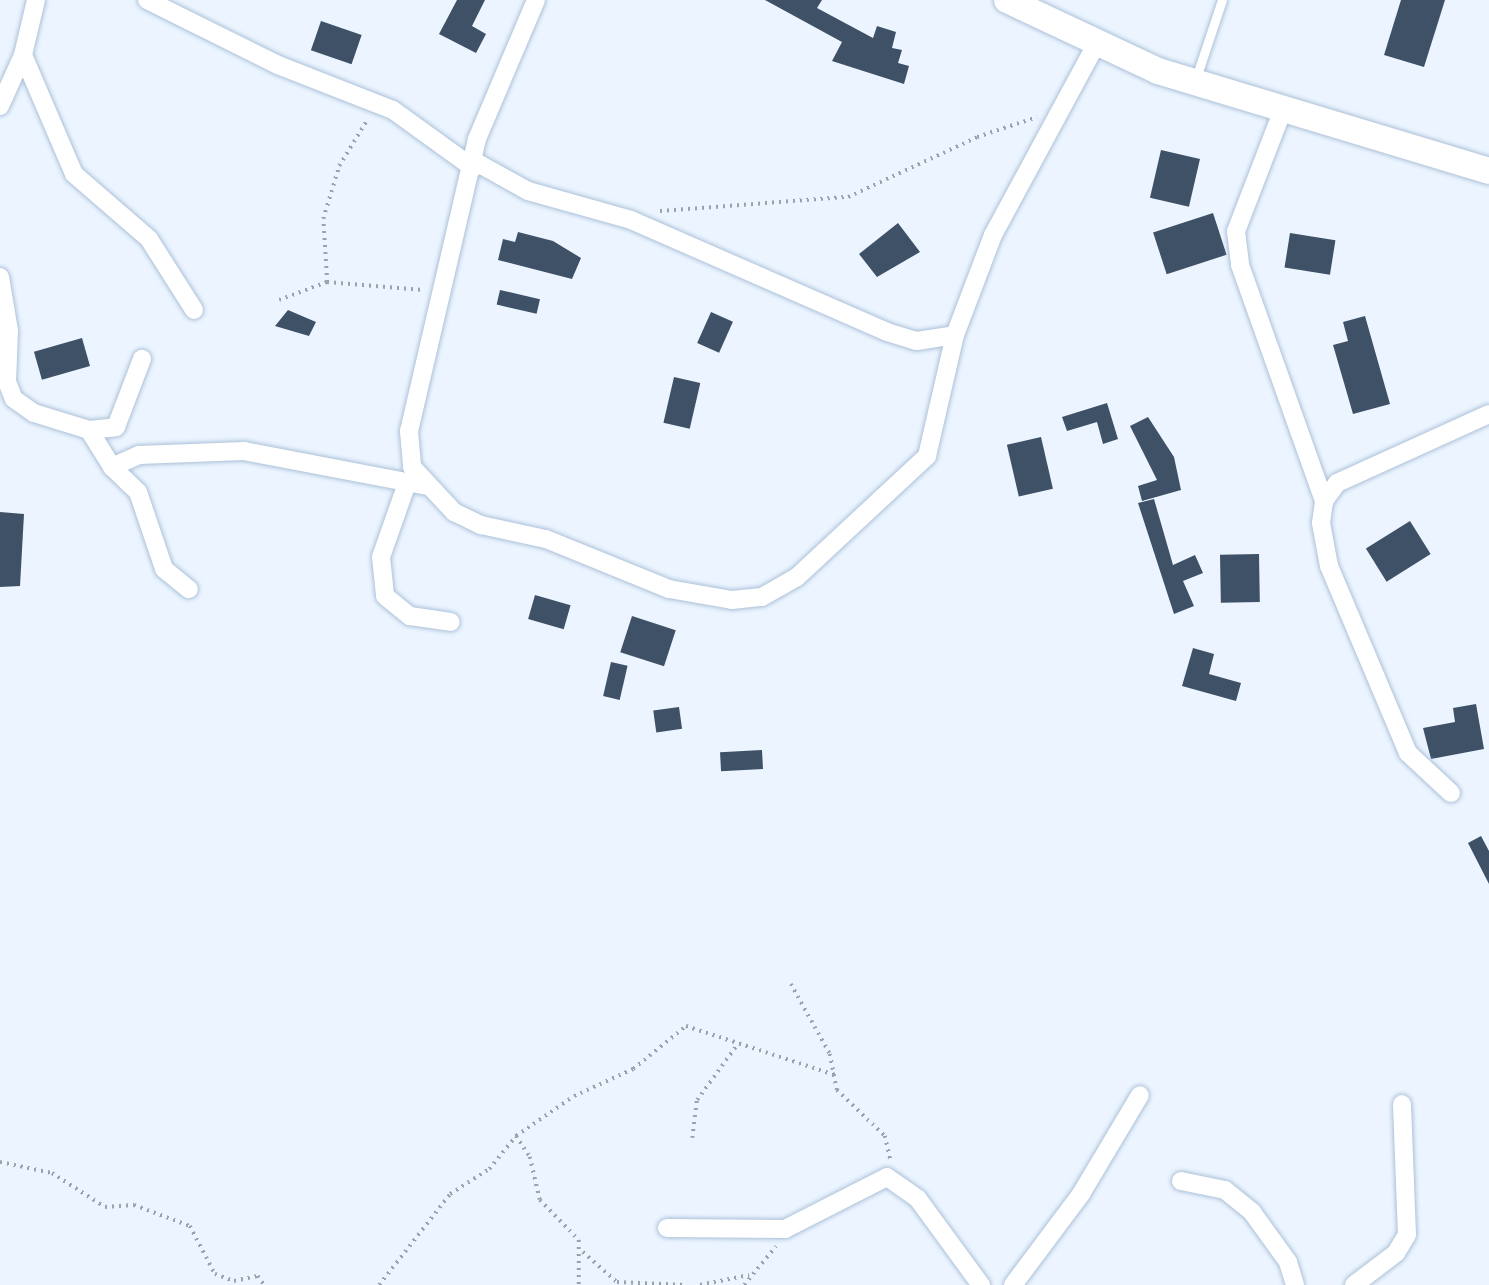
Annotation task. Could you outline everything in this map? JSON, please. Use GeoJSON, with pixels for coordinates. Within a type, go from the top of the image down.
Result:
{"type":"FeatureCollection","features":[{"type":"Feature","properties":{"kind":"main road"},"geometry":{"type":"LineString","coordinates":[[1007,0],[1097,43],[1195,83],[1282,112],[1489,171]]}},
{"type":"Feature","properties":{"kind":"street"},"geometry":{"type":"LineString","coordinates":[[0,106],[23,55],[36,0]]}},
{"type":"Feature","properties":{"kind":"street"},"geometry":{"type":"LineString","coordinates":[[148,0],[278,65],[378,103],[474,164],[528,191],[631,220],[887,332],[916,341],[955,335]]}},
{"type":"Feature","properties":{"kind":"street"},"geometry":{"type":"LineString","coordinates":[[536,0],[489,104],[442,286],[409,431],[412,467],[454,512],[481,525],[547,539],[669,589],[732,600],[762,597],[797,577],[927,456],[955,335],[993,235],[1056,113],[1097,43]]}},
{"type":"Feature","properties":{"kind":"street"},"geometry":{"type":"LineString","coordinates":[[23,55],[74,174],[149,239],[194,310]]}},
{"type":"Feature","properties":{"kind":"street"},"geometry":{"type":"LineString","coordinates":[[1282,112],[1236,231],[1240,265],[1324,501],[1329,566],[1382,698],[1408,754],[1451,793]]}},
{"type":"Feature","properties":{"kind":"street"},"geometry":{"type":"LineString","coordinates":[[0,277],[9,331],[7,404],[89,430],[116,427],[142,359]]}},
{"type":"Feature","properties":{"kind":"street"},"geometry":{"type":"LineString","coordinates":[[1324,501],[1360,468],[1489,414]]}},
{"type":"Feature","properties":{"kind":"street"},"geometry":{"type":"LineString","coordinates":[[89,430],[112,467],[138,492],[164,569],[189,589]]}},
{"type":"Feature","properties":{"kind":"street"},"geometry":{"type":"LineString","coordinates":[[112,467],[139,455],[244,451],[406,486],[428,486]]}},
{"type":"Feature","properties":{"kind":"street"},"geometry":{"type":"LineString","coordinates":[[406,486],[381,557],[384,596],[410,616],[451,622]]}},
{"type":"Feature","properties":{"kind":"street"},"geometry":{"type":"LineString","coordinates":[[1013,1285],[1081,1195],[1140,1095]]}},
{"type":"Feature","properties":{"kind":"street"},"geometry":{"type":"LineString","coordinates":[[1354,1285],[1396,1254],[1407,1235],[1402,1104]]}},
{"type":"Feature","properties":{"kind":"street"},"geometry":{"type":"LineString","coordinates":[[667,1228],[785,1229],[887,1177],[918,1199],[981,1285]]}},
{"type":"Feature","properties":{"kind":"street"},"geometry":{"type":"LineString","coordinates":[[1181,1181],[1225,1190],[1252,1212],[1288,1262],[1295,1285]]}},
{"type":"Feature","properties":{"kind":"lane"},"geometry":{"type":"LineString","coordinates":[[1195,83],[1222,0]]}},
{"type":"Feature","properties":{"kind":"path"},"geometry":{"type":"LineString","coordinates":[[327,282],[323,219],[332,183],[378,103]]}},
{"type":"Feature","properties":{"kind":"path"},"geometry":{"type":"LineString","coordinates":[[650,211],[771,207],[848,197],[977,137],[1056,113]]}},
{"type":"Feature","properties":{"kind":"path"},"geometry":{"type":"LineString","coordinates":[[279,300],[327,282],[418,291],[442,286]]}},
{"type":"Feature","properties":{"kind":"path"},"geometry":{"type":"LineString","coordinates":[[791,984],[835,1075],[840,1094],[890,1145],[887,1177]]}},
{"type":"Feature","properties":{"kind":"path"},"geometry":{"type":"LineString","coordinates":[[379,1285],[450,1194],[489,1169],[516,1136],[574,1096],[633,1069],[685,1026],[835,1075]]}},
{"type":"Feature","properties":{"kind":"path"},"geometry":{"type":"LineString","coordinates":[[692,1138],[697,1100],[737,1045]]}},
{"type":"Feature","properties":{"kind":"path"},"geometry":{"type":"LineString","coordinates":[[516,1136],[533,1164],[540,1200],[571,1227],[581,1251],[579,1285]]}},
{"type":"Feature","properties":{"kind":"path"},"geometry":{"type":"LineString","coordinates":[[0,1163],[52,1173],[105,1206],[134,1205],[190,1226],[215,1274],[234,1281],[258,1276],[264,1285]]}},
{"type":"Feature","properties":{"kind":"path"},"geometry":{"type":"LineString","coordinates":[[744,1285],[785,1229]]}},
{"type":"Feature","properties":{"kind":"path"},"geometry":{"type":"LineString","coordinates":[[581,1251],[617,1282],[687,1285]]}},
{"type":"Feature","properties":{"kind":"path"},"geometry":{"type":"LineString","coordinates":[[700,1285],[749,1275]]}},
{"type":"Feature","properties":{"kind":"building"},"geometry":{"type":"Polygon","coordinates":[[[457,0],[485,0],[472,26],[486,34],[476,53],[439,34],[457,0]]]}},
{"type":"Feature","properties":{"kind":"building"},"geometry":{"type":"Polygon","coordinates":[[[765,0],[822,0],[817,8],[873,38],[877,26],[896,32],[892,48],[902,50],[898,63],[909,66],[904,84],[832,61],[842,42],[765,0]]]}},
{"type":"Feature","properties":{"kind":"building"},"geometry":{"type":"Polygon","coordinates":[[[1401,0],[1445,0],[1424,67],[1384,55],[1401,0]]]}},
{"type":"Feature","properties":{"kind":"building"},"geometry":{"type":"Polygon","coordinates":[[[321,21],[362,35],[352,64],[311,50],[321,21]]]}},
{"type":"Feature","properties":{"kind":"building"},"geometry":{"type":"Polygon","coordinates":[[[1161,150],[1200,159],[1189,207],[1150,198],[1161,150]]]}},
{"type":"Feature","properties":{"kind":"building"},"geometry":{"type":"Polygon","coordinates":[[[1213,213],[1227,255],[1167,274],[1153,232],[1213,213]]]}},
{"type":"Feature","properties":{"kind":"building"},"geometry":{"type":"Polygon","coordinates":[[[898,223],[920,252],[877,277],[859,254],[898,223]]]}},
{"type":"Feature","properties":{"kind":"building"},"geometry":{"type":"Polygon","coordinates":[[[518,232],[553,241],[581,258],[572,279],[498,260],[503,239],[515,242],[518,232]]]}},
{"type":"Feature","properties":{"kind":"building"},"geometry":{"type":"Polygon","coordinates":[[[1290,233],[1335,240],[1330,275],[1285,268],[1290,233]]]}},
{"type":"Feature","properties":{"kind":"building"},"geometry":{"type":"Polygon","coordinates":[[[500,290],[540,299],[537,314],[497,305],[500,290]]]}},
{"type":"Feature","properties":{"kind":"building"},"geometry":{"type":"Polygon","coordinates":[[[288,310],[316,322],[309,336],[275,326],[288,310]]]}},
{"type":"Feature","properties":{"kind":"building"},"geometry":{"type":"Polygon","coordinates":[[[711,312],[733,322],[719,353],[697,343],[711,312]]]}},
{"type":"Feature","properties":{"kind":"building"},"geometry":{"type":"Polygon","coordinates":[[[1365,316],[1390,404],[1353,414],[1333,345],[1348,341],[1343,322],[1365,316]]]}},
{"type":"Feature","properties":{"kind":"building"},"geometry":{"type":"Polygon","coordinates":[[[82,338],[90,366],[42,380],[34,352],[82,338]]]}},
{"type":"Feature","properties":{"kind":"building"},"geometry":{"type":"Polygon","coordinates":[[[674,377],[700,383],[690,429],[663,423],[674,377]]]}},
{"type":"Feature","properties":{"kind":"building"},"geometry":{"type":"Polygon","coordinates":[[[1107,403],[1118,439],[1103,444],[1097,422],[1067,431],[1062,417],[1107,403]]]}},
{"type":"Feature","properties":{"kind":"building"},"geometry":{"type":"Polygon","coordinates":[[[1148,417],[1174,457],[1181,490],[1142,501],[1138,486],[1157,480],[1130,426],[1148,417]]]}},
{"type":"Feature","properties":{"kind":"building"},"geometry":{"type":"Polygon","coordinates":[[[1041,437],[1053,489],[1019,497],[1007,445],[1041,437]]]}},
{"type":"Feature","properties":{"kind":"building"},"geometry":{"type":"Polygon","coordinates":[[[1154,499],[1173,565],[1195,555],[1203,573],[1183,581],[1194,606],[1174,614],[1138,503],[1154,499]]]}},
{"type":"Feature","properties":{"kind":"building"},"geometry":{"type":"Polygon","coordinates":[[[0,512],[24,514],[20,586],[0,587],[0,512]]]}},
{"type":"Feature","properties":{"kind":"building"},"geometry":{"type":"Polygon","coordinates":[[[1410,521],[1431,554],[1387,582],[1366,549],[1410,521]]]}},
{"type":"Feature","properties":{"kind":"building"},"geometry":{"type":"Polygon","coordinates":[[[1259,554],[1260,602],[1221,603],[1220,555],[1259,554]]]}},
{"type":"Feature","properties":{"kind":"building"},"geometry":{"type":"Polygon","coordinates":[[[535,595],[571,605],[564,629],[528,619],[535,595]]]}},
{"type":"Feature","properties":{"kind":"building"},"geometry":{"type":"Polygon","coordinates":[[[632,616],[676,630],[664,666],[620,652],[632,616]]]}},
{"type":"Feature","properties":{"kind":"building"},"geometry":{"type":"Polygon","coordinates":[[[1193,648],[1214,654],[1209,674],[1241,683],[1236,701],[1182,686],[1193,648]]]}},
{"type":"Feature","properties":{"kind":"building"},"geometry":{"type":"Polygon","coordinates":[[[611,662],[628,666],[620,700],[603,696],[611,662]]]}},
{"type":"Feature","properties":{"kind":"building"},"geometry":{"type":"Polygon","coordinates":[[[1476,704],[1484,749],[1431,759],[1423,728],[1455,722],[1453,708],[1476,704]]]}},
{"type":"Feature","properties":{"kind":"building"},"geometry":{"type":"Polygon","coordinates":[[[679,707],[682,729],[656,732],[653,711],[679,707]]]}},
{"type":"Feature","properties":{"kind":"building"},"geometry":{"type":"Polygon","coordinates":[[[762,750],[763,769],[721,771],[720,752],[762,750]]]}},
{"type":"Feature","properties":{"kind":"building"},"geometry":{"type":"Polygon","coordinates":[[[1481,836],[1489,851],[1489,884],[1468,843],[1481,836]]]}}]}
